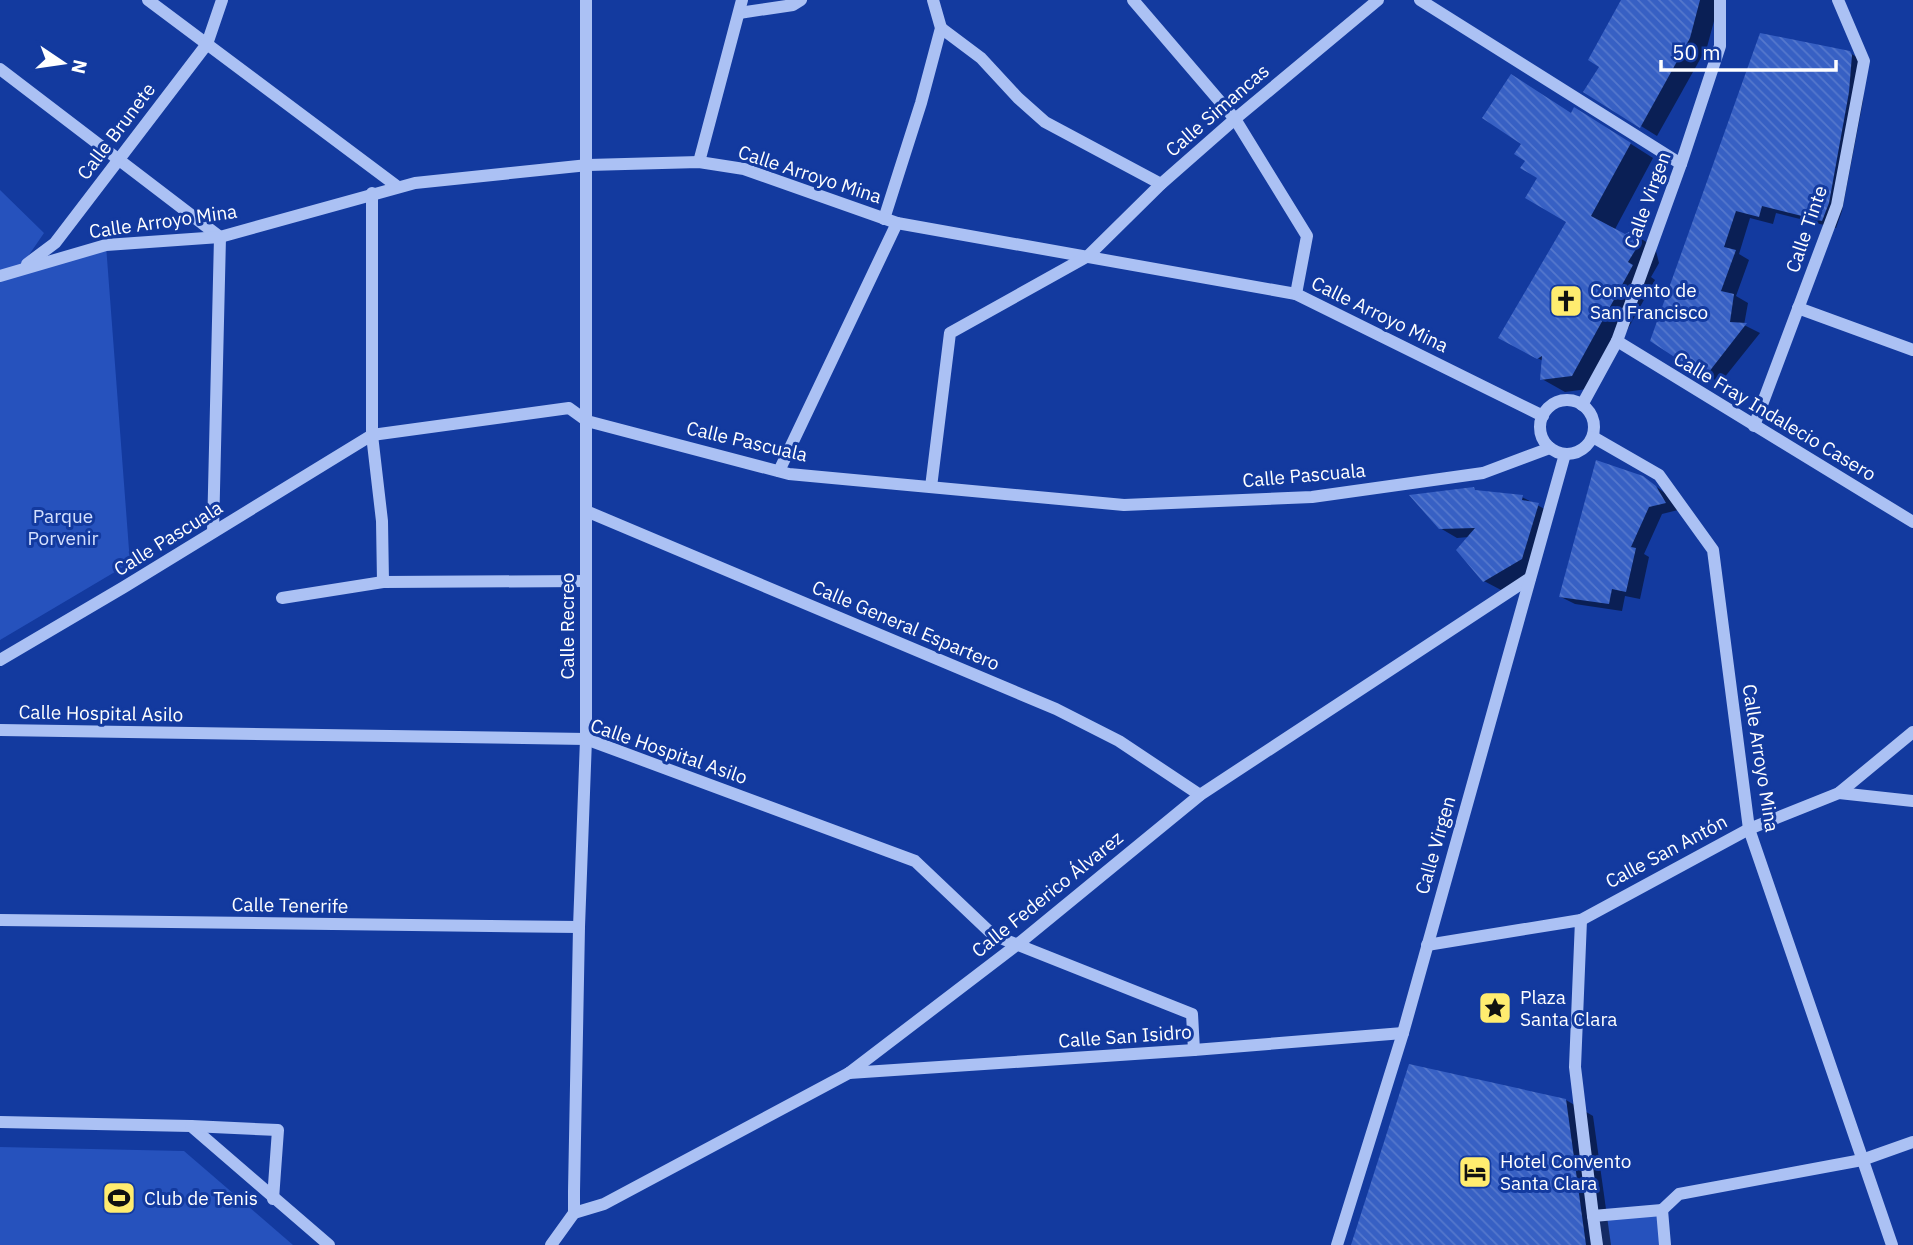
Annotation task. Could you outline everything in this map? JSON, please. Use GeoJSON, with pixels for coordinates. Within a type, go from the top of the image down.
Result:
{"type":"FeatureCollection","features":[{"type":"Feature","properties":{"kind":"street"},"geometry":{"type":"LineString","coordinates":[[148,0],[398,187]]}},
{"type":"Feature","properties":{"kind":"street","name":"Calle Brunete"},"geometry":{"type":"LineString","coordinates":[[20,269],[55,243],[206,44],[222,0]]}},
{"type":"Feature","properties":{"kind":"street","name":"Calle Recreo"},"geometry":{"type":"LineString","coordinates":[[574,1213],[579,927],[586,740],[586,0]]}},
{"type":"Feature","properties":{"kind":"street"},"geometry":{"type":"LineString","coordinates":[[699,162],[741,6],[793,5],[801,0]]}},
{"type":"Feature","properties":{"kind":"street"},"geometry":{"type":"LineString","coordinates":[[884,219],[942,28],[933,0]]}},
{"type":"Feature","properties":{"kind":"street"},"geometry":{"type":"LineString","coordinates":[[1133,0],[1235,119],[1307,236],[1296,294]]}},
{"type":"Feature","properties":{"kind":"street","name":"Calle Simancas"},"geometry":{"type":"LineString","coordinates":[[931,487],[950,333],[1088,256],[1161,184],[1378,0]]}},
{"type":"Feature","properties":{"kind":"street"},"geometry":{"type":"LineString","coordinates":[[1420,0],[1681,164]]}},
{"type":"Feature","properties":{"kind":"street","name":"Calle Virgen"},"geometry":{"type":"LineString","coordinates":[[1582,405],[1617,341],[1681,164],[1720,46],[1720,0]]}},
{"type":"Feature","properties":{"kind":"street","name":"Calle Tinte"},"geometry":{"type":"LineString","coordinates":[[1754,426],[1838,205],[1864,61],[1838,0]]}},
{"type":"Feature","properties":{"kind":"street"},"geometry":{"type":"LineString","coordinates":[[942,28],[981,58],[1018,98],[1045,122],[1161,184]]}},
{"type":"Feature","properties":{"kind":"street"},"geometry":{"type":"LineString","coordinates":[[0,69],[220,237],[213,532]]}},
{"type":"Feature","properties":{"kind":"street","name":"Calle Arroyo Mina"},"geometry":{"type":"LineString","coordinates":[[0,276],[106,245],[220,237],[415,183],[588,165],[699,162],[744,169],[897,223],[1296,294],[1543,416]]}},
{"type":"Feature","properties":{"kind":"street"},"geometry":{"type":"LineString","coordinates":[[372,193],[372,435],[382,521],[383,582]]}},
{"type":"Feature","properties":{"kind":"street"},"geometry":{"type":"LineString","coordinates":[[779,471],[897,223]]}},
{"type":"Feature","properties":{"kind":"street"},"geometry":{"type":"LineString","coordinates":[[1798,308],[1913,349]]}},
{"type":"Feature","properties":{"kind":"street","name":"Calle Fray Indalecio Casero"},"geometry":{"type":"LineString","coordinates":[[1617,341],[1913,522]]}},
{"type":"Feature","properties":{"kind":"street"},"geometry":{"type":"LineString","coordinates":[[1574,401],[1582,405],[1593,419],[1593,437],[1582,450],[1565,454],[1549,448],[1541,433],[1543,416],[1548,408],[1556,403],[1574,401]]}},
{"type":"Feature","properties":{"kind":"street","name":"Calle Pascuala"},"geometry":{"type":"LineString","coordinates":[[0,660],[372,435],[569,408],[587,421],[789,474],[1124,505],[1312,497],[1483,473],[1549,448]]}},
{"type":"Feature","properties":{"kind":"street","name":"Calle Arroyo Mina"},"geometry":{"type":"LineString","coordinates":[[1593,437],[1659,475],[1713,550],[1749,829],[1892,1245]]}},
{"type":"Feature","properties":{"kind":"street","name":"Calle Virgen"},"geometry":{"type":"LineString","coordinates":[[1337,1245],[1403,1033],[1565,454]]}},
{"type":"Feature","properties":{"kind":"street","name":"Calle General Espartero"},"geometry":{"type":"LineString","coordinates":[[586,512],[1056,709],[1119,741],[1200,795]]}},
{"type":"Feature","properties":{"kind":"street","name":"Calle Federico Álvarez"},"geometry":{"type":"LineString","coordinates":[[574,1213],[604,1204],[849,1073],[1018,944],[1200,795],[1530,578]]}},
{"type":"Feature","properties":{"kind":"street"},"geometry":{"type":"LineString","coordinates":[[282,598],[383,582],[586,580]]}},
{"type":"Feature","properties":{"kind":"street","name":"Calle Hospital Asilo"},"geometry":{"type":"LineString","coordinates":[[0,730],[586,740],[915,861],[993,935],[1192,1014],[1194,1050]]}},
{"type":"Feature","properties":{"kind":"street","name":"Calle San Antón"},"geometry":{"type":"LineString","coordinates":[[1581,920],[1749,829],[1839,793],[1913,732]]}},
{"type":"Feature","properties":{"kind":"street"},"geometry":{"type":"LineString","coordinates":[[1839,793],[1913,801]]}},
{"type":"Feature","properties":{"kind":"street","name":"Calle Tenerife"},"geometry":{"type":"LineString","coordinates":[[0,919],[579,927]]}},
{"type":"Feature","properties":{"kind":"street"},"geometry":{"type":"LineString","coordinates":[[1427,945],[1581,920],[1575,1067],[1597,1245]]}},
{"type":"Feature","properties":{"kind":"street","name":"Calle San Isidro"},"geometry":{"type":"LineString","coordinates":[[849,1073],[1403,1033]]}},
{"type":"Feature","properties":{"kind":"street"},"geometry":{"type":"LineString","coordinates":[[0,1122],[278,1130],[273,1199]]}},
{"type":"Feature","properties":{"kind":"street"},"geometry":{"type":"LineString","coordinates":[[191,1126],[329,1245]]}},
{"type":"Feature","properties":{"kind":"street"},"geometry":{"type":"LineString","coordinates":[[1593,1216],[1662,1210],[1679,1194],[1862,1160],[1913,1142]]}},
{"type":"Feature","properties":{"kind":"street"},"geometry":{"type":"LineString","coordinates":[[1662,1210],[1665,1245]]}},
{"type":"Feature","properties":{"kind":"street"},"geometry":{"type":"LineString","coordinates":[[551,1245],[574,1213]]}},
{"type":"Feature","properties":{"kind":"green space","name":"Parque Porvenir"},"geometry":{"type":"Polygon","coordinates":[[[0,190],[44,233],[20,268],[106,245],[130,563],[0,640],[0,190]]]}},
{"type":"Feature","properties":{"kind":"green space","name":"Club de Tenis"},"geometry":{"type":"Polygon","coordinates":[[[0,1147],[184,1151],[293,1245],[0,1245],[0,1147]]]}},
{"type":"Feature","properties":{"kind":"green space"},"geometry":{"type":"Polygon","coordinates":[[[1662,1210],[1665,1245],[1597,1245],[1593,1216],[1662,1210]]]}},
{"type":"Feature","properties":{"kind":"building"},"geometry":{"type":"Polygon","coordinates":[[[1621,0],[1700,0],[1690,38],[1640,128],[1583,92],[1599,67],[1588,60],[1621,0]]]}},
{"type":"Feature","properties":{"kind":"building"},"geometry":{"type":"Polygon","coordinates":[[[1760,33],[1850,51],[1849,92],[1829,203],[1822,221],[1762,206],[1759,217],[1736,211],[1724,247],[1736,250],[1721,291],[1734,294],[1730,322],[1747,323],[1705,377],[1650,341],[1760,33]]]}},
{"type":"Feature","properties":{"kind":"building"},"geometry":{"type":"Polygon","coordinates":[[[1511,74],[1571,113],[1574,107],[1631,143],[1591,216],[1625,234],[1631,231],[1636,249],[1628,262],[1633,265],[1572,376],[1540,380],[1542,356],[1537,359],[1498,338],[1566,222],[1525,198],[1537,178],[1520,168],[1525,161],[1514,154],[1521,144],[1482,118],[1511,74]]]}},
{"type":"Feature","properties":{"kind":"building"},"geometry":{"type":"Polygon","coordinates":[[[1596,460],[1643,476],[1656,486],[1666,503],[1649,507],[1631,547],[1636,548],[1626,592],[1612,589],[1609,604],[1559,597],[1596,460]]]}},
{"type":"Feature","properties":{"kind":"building"},"geometry":{"type":"Polygon","coordinates":[[[1474,487],[1475,490],[1523,495],[1522,500],[1539,503],[1522,559],[1483,582],[1456,550],[1475,528],[1439,529],[1409,495],[1474,487]]]}},
{"type":"Feature","properties":{"kind":"building","name":"Hotel Convento Santa Clara"},"geometry":{"type":"Polygon","coordinates":[[[1409,1064],[1566,1099],[1586,1245],[1351,1245],[1409,1064]]]}},
{"type":"Feature","properties":{"kind":"place","name":"Convento de San Francisco"},"geometry":{"type":"Point","coordinates":[1566,301]}},
{"type":"Feature","properties":{"kind":"place","name":"Plaza Santa Clara"},"geometry":{"type":"Point","coordinates":[1495,1008]}},
{"type":"Feature","properties":{"kind":"place","name":"Hotel Convento Santa Clara"},"geometry":{"type":"Point","coordinates":[1475,1172]}},
{"type":"Feature","properties":{"kind":"place","name":"Club de Tenis"},"geometry":{"type":"Point","coordinates":[119,1198]}}]}
